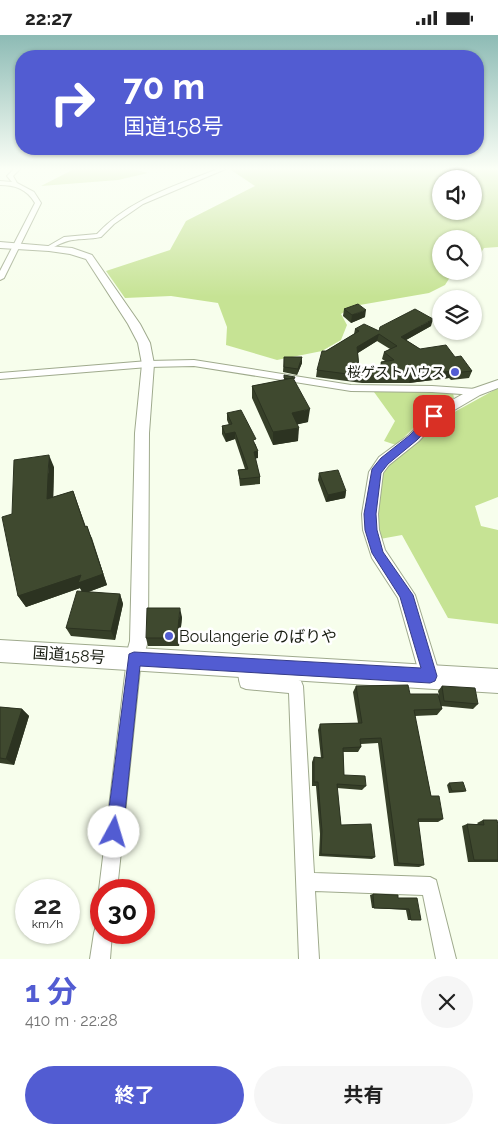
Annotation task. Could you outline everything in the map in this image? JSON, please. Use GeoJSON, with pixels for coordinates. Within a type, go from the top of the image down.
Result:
{"type":"FeatureCollection","features":[{"type":"Feature","properties":{"kind":"highway","name":"国道158号"},"geometry":{"type":"LineString","coordinates":[[0,651],[498,681]]}},
{"type":"Feature","properties":{"kind":"street"},"geometry":{"type":"LineString","coordinates":[[0,278],[34,211]]}},
{"type":"Feature","properties":{"kind":"street"},"geometry":{"type":"LineString","coordinates":[[49,248],[60,239],[71,236],[99,236],[116,218],[127,211]]}},
{"type":"Feature","properties":{"kind":"street"},"geometry":{"type":"LineString","coordinates":[[0,245],[72,251],[89,257],[134,324],[144,343],[148,364],[142,433],[139,641],[134,659],[109,879]]}},
{"type":"Feature","properties":{"kind":"street"},"geometry":{"type":"LineString","coordinates":[[0,376],[148,364],[194,363],[351,387],[476,392]]}},
{"type":"Feature","properties":{"kind":"street"},"geometry":{"type":"LineString","coordinates":[[430,676],[406,595],[378,553],[371,530],[370,514],[376,472],[384,461],[414,438],[434,416],[476,392],[498,384]]}},
{"type":"Feature","properties":{"kind":"street"},"geometry":{"type":"LineString","coordinates":[[245,665],[246,682],[296,686],[309,959]]}},
{"type":"Feature","properties":{"kind":"street"},"geometry":{"type":"LineString","coordinates":[[306,879],[316,883],[430,886],[446,959]]}},
{"type":"Feature","properties":{"kind":"street"},"geometry":{"type":"LineString","coordinates":[[100,959],[102,944]]}},
{"type":"Feature","properties":{"kind":"green space"},"geometry":{"type":"Polygon","coordinates":[[[205,211],[432,211],[432,220],[482,220],[482,211],[498,211],[498,247],[484,248],[482,251],[482,230],[432,230],[432,280],[448,280],[445,285],[429,293],[354,306],[341,314],[347,325],[341,340],[322,351],[277,360],[226,345],[227,327],[218,303],[171,296],[125,298],[106,271],[170,250],[186,221],[205,211]]]}},
{"type":"Feature","properties":{"kind":"green space"},"geometry":{"type":"Polygon","coordinates":[[[498,388],[498,497],[475,506],[481,526],[498,530],[498,624],[448,618],[402,535],[380,539],[374,517],[382,474],[387,466],[438,421],[498,388]]]}},
{"type":"Feature","properties":{"kind":"green space"},"geometry":{"type":"Polygon","coordinates":[[[406,390],[453,393],[454,398],[433,409],[396,445],[384,441],[395,421],[374,392],[406,390]]]}},
{"type":"Feature","properties":{"kind":"building"},"geometry":{"type":"Polygon","coordinates":[[[358,304],[366,310],[352,315],[344,309],[358,304]]]}},
{"type":"Feature","properties":{"kind":"building"},"geometry":{"type":"Polygon","coordinates":[[[415,309],[432,320],[401,337],[420,349],[446,345],[455,357],[461,356],[472,371],[453,373],[452,371],[411,376],[363,376],[317,370],[322,351],[326,351],[359,331],[355,329],[364,324],[379,331],[380,327],[415,309]],[[379,334],[357,347],[359,368],[383,366],[381,362],[394,360],[384,352],[397,346],[379,334]]]}},
{"type":"Feature","properties":{"kind":"building"},"geometry":{"type":"Polygon","coordinates":[[[284,357],[302,357],[298,369],[284,367],[284,357]]]}},
{"type":"Feature","properties":{"kind":"building"},"geometry":{"type":"Polygon","coordinates":[[[284,375],[295,377],[294,379],[289,379],[284,378],[284,375]]]}},
{"type":"Feature","properties":{"kind":"building"},"geometry":{"type":"Polygon","coordinates":[[[293,378],[310,409],[292,413],[299,428],[273,432],[252,386],[293,378]]]}},
{"type":"Feature","properties":{"kind":"building"},"geometry":{"type":"Polygon","coordinates":[[[241,410],[256,439],[253,440],[258,451],[254,452],[260,477],[240,479],[238,470],[248,469],[235,432],[225,434],[222,426],[232,424],[227,413],[241,410]]]}},
{"type":"Feature","properties":{"kind":"building"},"geometry":{"type":"Polygon","coordinates":[[[49,455],[47,499],[73,491],[103,574],[78,583],[81,575],[18,596],[2,517],[12,514],[14,460],[49,455]]]}},
{"type":"Feature","properties":{"kind":"building"},"geometry":{"type":"Polygon","coordinates":[[[338,470],[346,491],[328,495],[319,473],[338,470]]]}},
{"type":"Feature","properties":{"kind":"building"},"geometry":{"type":"Polygon","coordinates":[[[77,591],[120,594],[111,631],[66,628],[77,591]]]}},
{"type":"Feature","properties":{"kind":"building"},"geometry":{"type":"Polygon","coordinates":[[[147,608],[180,608],[177,638],[146,638],[147,608]]]}},
{"type":"Feature","properties":{"kind":"building"},"geometry":{"type":"Polygon","coordinates":[[[408,685],[410,694],[438,694],[442,709],[414,710],[431,796],[439,796],[443,819],[418,819],[424,865],[398,863],[381,738],[360,739],[361,747],[343,748],[344,775],[365,776],[366,786],[337,784],[341,825],[371,824],[375,857],[321,854],[322,831],[318,782],[314,782],[314,757],[323,758],[320,724],[362,723],[356,686],[408,685]]]}},
{"type":"Feature","properties":{"kind":"building"},"geometry":{"type":"Polygon","coordinates":[[[442,686],[475,688],[478,704],[444,701],[442,686]]]}},
{"type":"Feature","properties":{"kind":"building"},"geometry":{"type":"Polygon","coordinates":[[[0,707],[22,709],[6,759],[0,758],[0,707]]]}},
{"type":"Feature","properties":{"kind":"building"},"geometry":{"type":"Polygon","coordinates":[[[463,782],[466,791],[452,791],[449,783],[463,782]]]}},
{"type":"Feature","properties":{"kind":"building"},"geometry":{"type":"Polygon","coordinates":[[[483,820],[497,820],[498,860],[474,860],[467,824],[484,825],[483,820]]]}},
{"type":"Feature","properties":{"kind":"building"},"geometry":{"type":"Polygon","coordinates":[[[373,894],[398,895],[398,898],[417,898],[421,920],[411,920],[409,909],[374,908],[373,894]]]}},
{"type":"Feature","properties":{"kind":"place","name":"桜ゲストハウス"},"geometry":{"type":"Point","coordinates":[455,372]}},
{"type":"Feature","properties":{"kind":"place","name":"Boulangerie のばりや"},"geometry":{"type":"Point","coordinates":[169,636]}},
{"type":"Feature","properties":{"kind":"route"},"geometry":{"type":"LineString","coordinates":[[114,832],[134,659],[430,676],[406,595],[378,553],[371,530],[370,514],[376,472],[384,461],[414,438],[434,416]]}}]}
